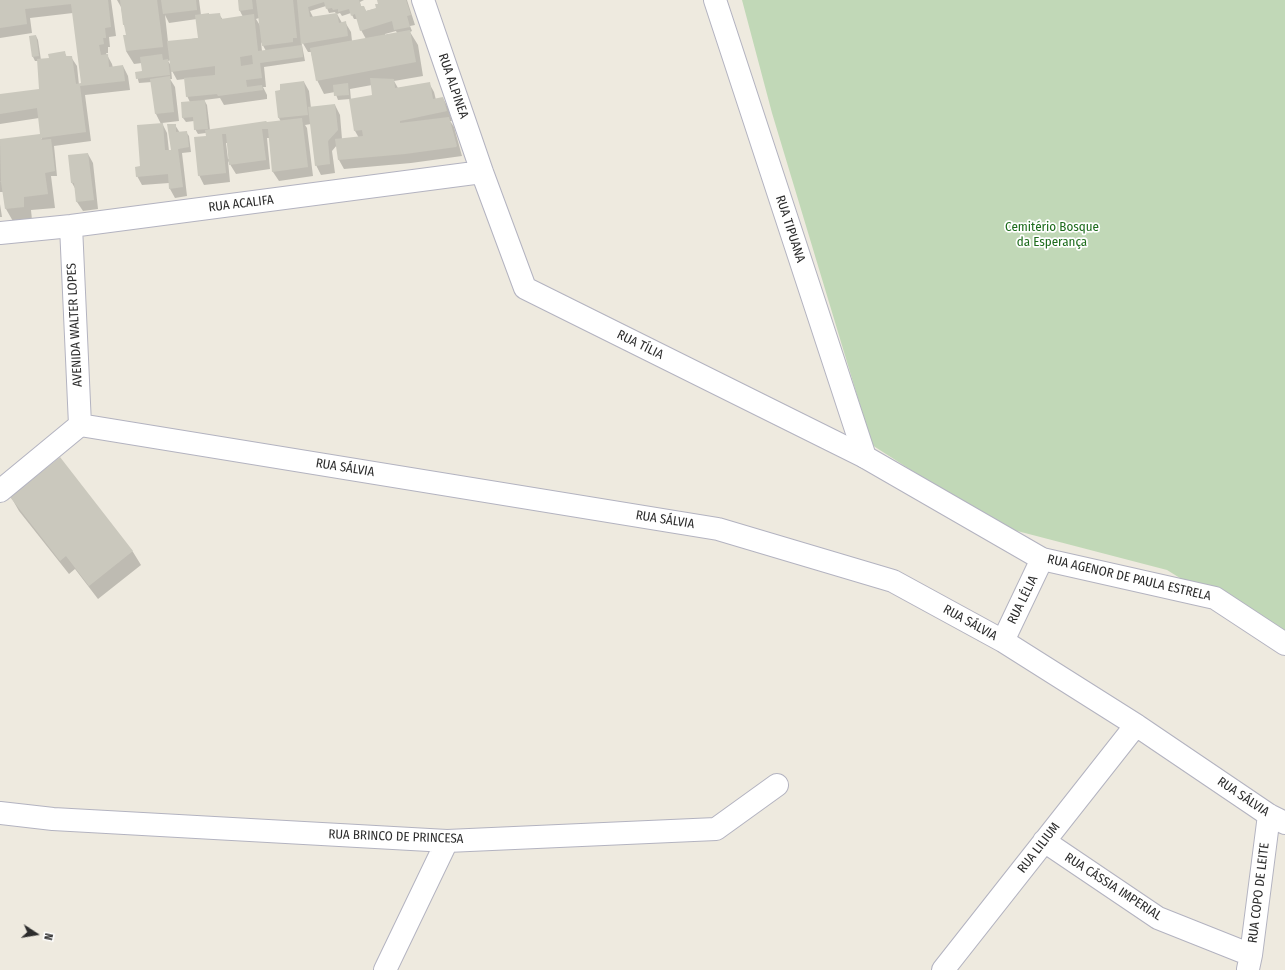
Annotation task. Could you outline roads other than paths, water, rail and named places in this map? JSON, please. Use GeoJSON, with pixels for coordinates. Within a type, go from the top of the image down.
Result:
{"type":"FeatureCollection","features":[{"type":"Feature","properties":{"kind":"street","name":"RUA ALPINEA"},"geometry":{"type":"LineString","coordinates":[[423,0],[482,172]]}},
{"type":"Feature","properties":{"kind":"street","name":"RUA TIPUANA"},"geometry":{"type":"LineString","coordinates":[[715,0],[865,457]]}},
{"type":"Feature","properties":{"kind":"street","name":"RUA ACALIFA"},"geometry":{"type":"LineString","coordinates":[[0,233],[70,226],[482,172]]}},
{"type":"Feature","properties":{"kind":"street","name":"RUA TÍLIA"},"geometry":{"type":"LineString","coordinates":[[482,172],[525,288],[865,457]]}},
{"type":"Feature","properties":{"kind":"street","name":"AVENIDA WALTER LOPES"},"geometry":{"type":"LineString","coordinates":[[70,226],[80,425]]}},
{"type":"Feature","properties":{"kind":"street"},"geometry":{"type":"LineString","coordinates":[[0,491],[80,425]]}},
{"type":"Feature","properties":{"kind":"street","name":"RUA SÁLVIA"},"geometry":{"type":"LineString","coordinates":[[80,425],[718,529],[893,581],[1003,641],[1136,725],[1277,819]]}},
{"type":"Feature","properties":{"kind":"street","name":"RUA AGENOR DE PAULA ESTRELA"},"geometry":{"type":"LineString","coordinates":[[865,457],[1042,559],[1215,598],[1285,644]]}},
{"type":"Feature","properties":{"kind":"street","name":"RUA LÉLIA"},"geometry":{"type":"LineString","coordinates":[[1003,641],[1042,559]]}},
{"type":"Feature","properties":{"kind":"street","name":"RUA LILIUM"},"geometry":{"type":"LineString","coordinates":[[943,970],[1136,725]]}},
{"type":"Feature","properties":{"kind":"street","name":"RUA BRINCO DE PRINCESA"},"geometry":{"type":"LineString","coordinates":[[0,813],[53,819],[447,841],[716,829],[777,785]]}},
{"type":"Feature","properties":{"kind":"street","name":"RUA COPO DE LEITE"},"geometry":{"type":"LineString","coordinates":[[1249,963],[1277,819]]}},
{"type":"Feature","properties":{"kind":"street"},"geometry":{"type":"LineString","coordinates":[[385,970],[447,841]]}},
{"type":"Feature","properties":{"kind":"street","name":"RUA CÁSSIA IMPERIAL"},"geometry":{"type":"LineString","coordinates":[[1044,841],[1158,918],[1249,963]]}},
{"type":"Feature","properties":{"kind":"park label","name":"Cemitério Bosque da Esperança"},"geometry":{"type":"Point","coordinates":[1052,234]}}]}
